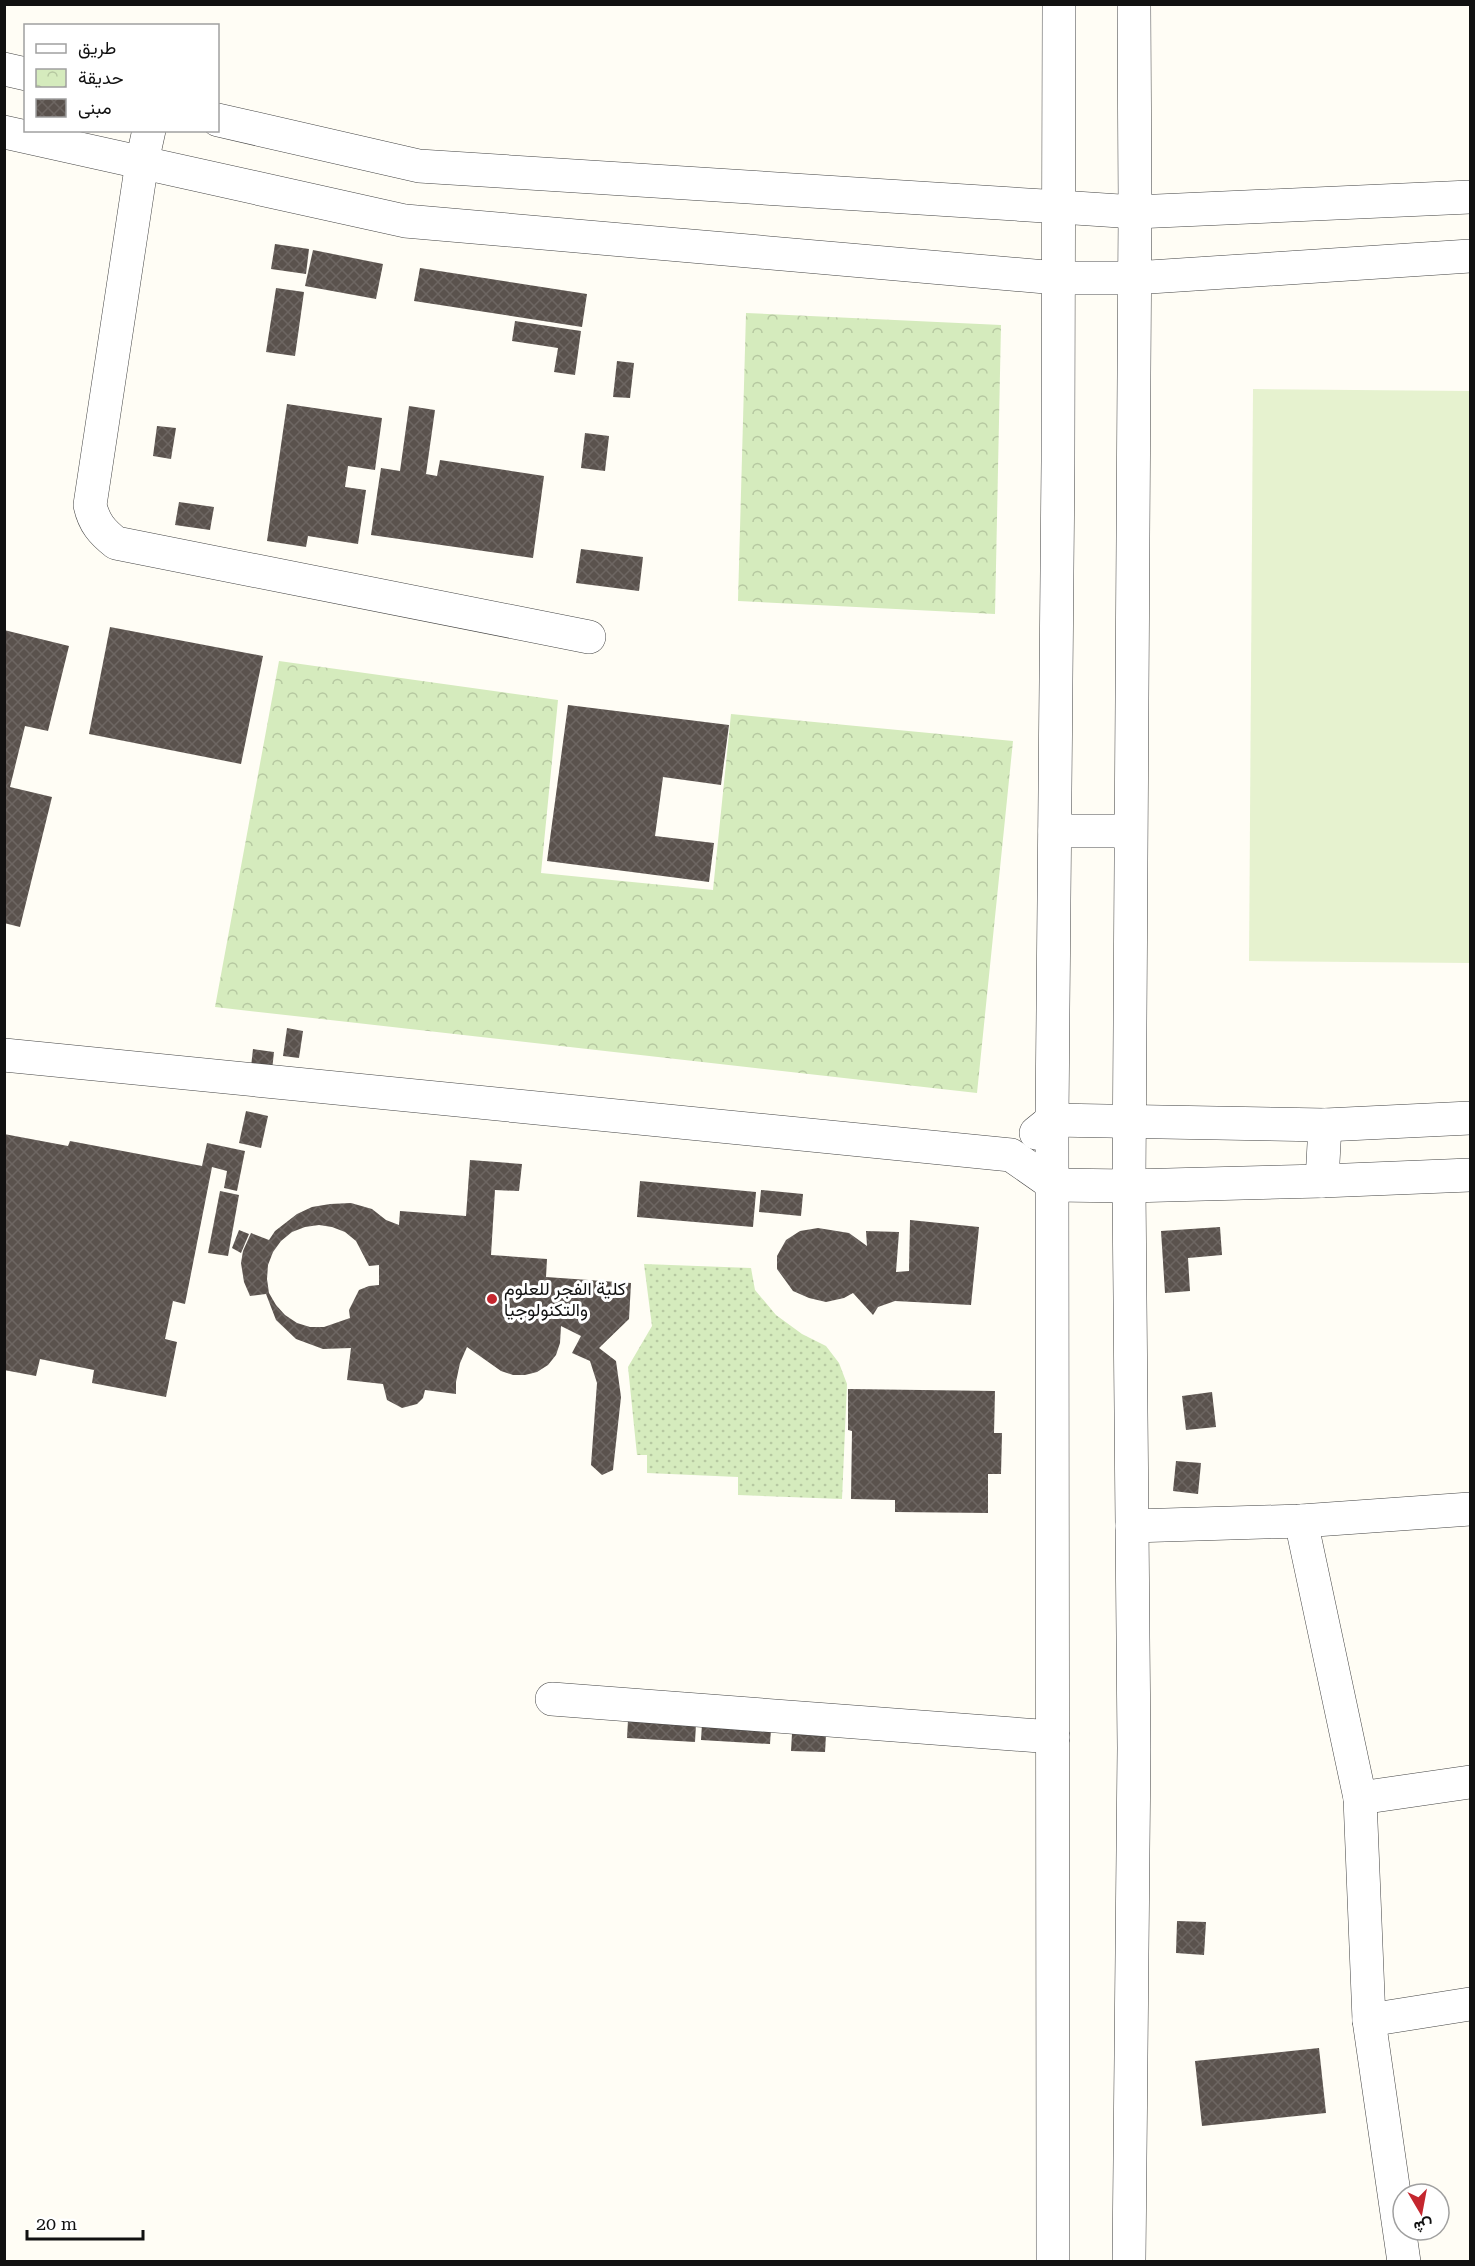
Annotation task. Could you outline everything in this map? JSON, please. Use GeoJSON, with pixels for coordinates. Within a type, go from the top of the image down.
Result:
{"type":"FeatureCollection","features":[{"type":"Feature","properties":{"kind":"street"},"geometry":{"type":"LineString","coordinates":[[1053,2262],[1054,1185],[1052,1120],[1058,462],[1059,4]]}},
{"type":"Feature","properties":{"kind":"street"},"geometry":{"type":"LineString","coordinates":[[1129,2262],[1134,1760],[1129,1186],[1135,212],[1134,4]]}},
{"type":"Feature","properties":{"kind":"street"},"geometry":{"type":"LineString","coordinates":[[4,69],[24,74]]}},
{"type":"Feature","properties":{"kind":"street"},"geometry":{"type":"LineString","coordinates":[[219,120],[419,166],[1135,212],[1470,196]]}},
{"type":"Feature","properties":{"kind":"street"},"geometry":{"type":"LineString","coordinates":[[4,132],[405,221],[1058,278],[1134,278],[1470,256]]}},
{"type":"Feature","properties":{"kind":"street"},"geometry":{"type":"LineString","coordinates":[[148,132],[141,162],[90,505],[94,520],[105,535],[116,543],[589,637]]}},
{"type":"Feature","properties":{"kind":"street"},"geometry":{"type":"LineString","coordinates":[[1055,831],[1130,831]]}},
{"type":"Feature","properties":{"kind":"street"},"geometry":{"type":"LineString","coordinates":[[4,1055],[1011,1155],[1054,1185],[1129,1186],[1470,1175]]}},
{"type":"Feature","properties":{"kind":"street"},"geometry":{"type":"LineString","coordinates":[[1011,1155],[1052,1120],[1325,1125],[1470,1118]]}},
{"type":"Feature","properties":{"kind":"street"},"geometry":{"type":"LineString","coordinates":[[1322,1181],[1325,1125]]}},
{"type":"Feature","properties":{"kind":"street"},"geometry":{"type":"LineString","coordinates":[[1132,1526],[1301,1521],[1470,1509]]}},
{"type":"Feature","properties":{"kind":"street"},"geometry":{"type":"LineString","coordinates":[[1301,1521],[1360,1798],[1369,2020],[1404,2262]]}},
{"type":"Feature","properties":{"kind":"street"},"geometry":{"type":"LineString","coordinates":[[552,1699],[1053,1737]]}},
{"type":"Feature","properties":{"kind":"street"},"geometry":{"type":"LineString","coordinates":[[1360,1798],[1470,1782]]}},
{"type":"Feature","properties":{"kind":"street"},"geometry":{"type":"LineString","coordinates":[[1369,2020],[1470,2004]]}},
{"type":"Feature","properties":{"kind":"green space"},"geometry":{"type":"Polygon","coordinates":[[[746,313],[1001,325],[995,614],[738,601],[746,313]]]}},
{"type":"Feature","properties":{"kind":"green space"},"geometry":{"type":"Polygon","coordinates":[[[1253,389],[1470,391],[1470,963],[1249,961],[1253,389]]]}},
{"type":"Feature","properties":{"kind":"green space"},"geometry":{"type":"Polygon","coordinates":[[[279,661],[558,700],[541,873],[713,890],[731,714],[1013,741],[977,1093],[215,1007],[279,661]]]}},
{"type":"Feature","properties":{"kind":"green space"},"geometry":{"type":"Polygon","coordinates":[[[644,1264],[751,1268],[755,1290],[776,1315],[802,1334],[826,1346],[839,1363],[847,1384],[842,1499],[738,1495],[738,1477],[647,1473],[647,1455],[637,1455],[628,1367],[652,1326],[644,1264]]]}},
{"type":"Feature","properties":{"kind":"building"},"geometry":{"type":"Polygon","coordinates":[[[275,244],[309,249],[306,274],[271,269],[275,244]]]}},
{"type":"Feature","properties":{"kind":"building"},"geometry":{"type":"Polygon","coordinates":[[[313,250],[383,264],[376,299],[305,286],[313,250]]]}},
{"type":"Feature","properties":{"kind":"building"},"geometry":{"type":"Polygon","coordinates":[[[420,268],[587,294],[582,327],[414,301],[420,268]]]}},
{"type":"Feature","properties":{"kind":"building"},"geometry":{"type":"Polygon","coordinates":[[[276,288],[304,292],[295,356],[266,352],[276,288]]]}},
{"type":"Feature","properties":{"kind":"building"},"geometry":{"type":"Polygon","coordinates":[[[515,321],[581,331],[575,375],[554,372],[558,348],[512,341],[515,321]]]}},
{"type":"Feature","properties":{"kind":"building"},"geometry":{"type":"Polygon","coordinates":[[[617,361],[634,363],[630,398],[613,397],[617,361]]]}},
{"type":"Feature","properties":{"kind":"building"},"geometry":{"type":"Polygon","coordinates":[[[287,404],[382,418],[375,470],[348,466],[345,487],[366,490],[358,544],[308,536],[306,547],[267,541],[287,404]]]}},
{"type":"Feature","properties":{"kind":"building"},"geometry":{"type":"Polygon","coordinates":[[[409,406],[435,410],[426,474],[437,476],[440,460],[544,476],[533,558],[371,535],[381,468],[400,471],[409,406]]]}},
{"type":"Feature","properties":{"kind":"building"},"geometry":{"type":"Polygon","coordinates":[[[157,426],[176,428],[171,459],[153,456],[157,426]]]}},
{"type":"Feature","properties":{"kind":"building"},"geometry":{"type":"Polygon","coordinates":[[[585,433],[609,436],[605,471],[581,468],[585,433]]]}},
{"type":"Feature","properties":{"kind":"building"},"geometry":{"type":"Polygon","coordinates":[[[179,502],[214,507],[210,530],[175,525],[179,502]]]}},
{"type":"Feature","properties":{"kind":"building"},"geometry":{"type":"Polygon","coordinates":[[[581,549],[643,557],[639,591],[576,583],[581,549]]]}},
{"type":"Feature","properties":{"kind":"building"},"geometry":{"type":"Polygon","coordinates":[[[110,627],[263,656],[241,764],[89,734],[110,627]]]}},
{"type":"Feature","properties":{"kind":"building"},"geometry":{"type":"Polygon","coordinates":[[[4,630],[69,646],[48,731],[25,726],[10,787],[52,797],[20,927],[4,923],[4,630]]]}},
{"type":"Feature","properties":{"kind":"building"},"geometry":{"type":"Polygon","coordinates":[[[568,705],[729,725],[721,785],[663,777],[655,836],[714,843],[709,882],[547,861],[568,705]]]}},
{"type":"Feature","properties":{"kind":"building"},"geometry":{"type":"Polygon","coordinates":[[[287,1028],[303,1031],[299,1058],[283,1056],[287,1028]]]}},
{"type":"Feature","properties":{"kind":"building"},"geometry":{"type":"Polygon","coordinates":[[[253,1049],[274,1052],[272,1070],[251,1067],[253,1049]]]}},
{"type":"Feature","properties":{"kind":"building"},"geometry":{"type":"Polygon","coordinates":[[[246,1111],[268,1116],[261,1148],[239,1143],[246,1111]]]}},
{"type":"Feature","properties":{"kind":"building"},"geometry":{"type":"Polygon","coordinates":[[[4,1134],[68,1146],[70,1141],[202,1166],[207,1143],[245,1151],[237,1191],[224,1188],[227,1171],[212,1167],[185,1304],[173,1301],[165,1339],[177,1342],[166,1397],[92,1383],[94,1370],[40,1359],[36,1376],[4,1370],[4,1134]]]}},
{"type":"Feature","properties":{"kind":"building"},"geometry":{"type":"Polygon","coordinates":[[[470,1160],[522,1164],[519,1191],[495,1190],[491,1255],[547,1259],[546,1277],[631,1283],[629,1319],[599,1348],[616,1361],[621,1397],[613,1470],[602,1475],[591,1465],[597,1383],[590,1361],[572,1353],[581,1336],[561,1326],[560,1343],[556,1355],[548,1365],[537,1372],[525,1375],[513,1375],[501,1371],[467,1347],[460,1363],[456,1394],[425,1390],[423,1398],[417,1404],[402,1408],[387,1400],[383,1384],[347,1380],[351,1348],[323,1349],[296,1339],[276,1320],[266,1294],[250,1296],[244,1282],[241,1263],[243,1251],[251,1233],[269,1240],[275,1231],[297,1214],[312,1207],[351,1203],[372,1209],[386,1220],[399,1225],[400,1211],[466,1216],[470,1160]],[[319,1225],[292,1232],[273,1252],[268,1265],[269,1293],[276,1305],[297,1323],[310,1327],[324,1327],[350,1318],[349,1310],[359,1290],[379,1285],[379,1265],[369,1266],[356,1241],[345,1232],[319,1225]]]}},
{"type":"Feature","properties":{"kind":"building"},"geometry":{"type":"Polygon","coordinates":[[[640,1181],[756,1192],[753,1227],[637,1217],[640,1181]]]}},
{"type":"Feature","properties":{"kind":"building"},"geometry":{"type":"Polygon","coordinates":[[[761,1190],[803,1194],[801,1216],[759,1212],[761,1190]]]}},
{"type":"Feature","properties":{"kind":"building"},"geometry":{"type":"Polygon","coordinates":[[[220,1191],[239,1195],[228,1256],[208,1253],[220,1191]]]}},
{"type":"Feature","properties":{"kind":"building"},"geometry":{"type":"Polygon","coordinates":[[[910,1220],[979,1227],[971,1305],[895,1301],[878,1307],[873,1315],[853,1293],[844,1298],[826,1302],[793,1291],[777,1269],[777,1256],[786,1240],[800,1231],[818,1228],[849,1233],[867,1246],[866,1231],[899,1232],[896,1272],[909,1271],[910,1220]]]}},
{"type":"Feature","properties":{"kind":"building"},"geometry":{"type":"Polygon","coordinates":[[[1220,1227],[1222,1255],[1188,1258],[1190,1291],[1165,1293],[1161,1231],[1220,1227]]]}},
{"type":"Feature","properties":{"kind":"building"},"geometry":{"type":"Polygon","coordinates":[[[239,1230],[249,1234],[241,1253],[232,1248],[239,1230]]]}},
{"type":"Feature","properties":{"kind":"building"},"geometry":{"type":"Polygon","coordinates":[[[848,1389],[995,1391],[994,1433],[1002,1433],[1001,1474],[988,1474],[988,1513],[895,1512],[895,1500],[851,1499],[852,1431],[848,1430],[848,1389]]]}},
{"type":"Feature","properties":{"kind":"building"},"geometry":{"type":"Polygon","coordinates":[[[1212,1392],[1216,1427],[1186,1430],[1182,1396],[1212,1392]]]}},
{"type":"Feature","properties":{"kind":"building"},"geometry":{"type":"Polygon","coordinates":[[[1176,1461],[1201,1463],[1198,1494],[1173,1491],[1176,1461]]]}},
{"type":"Feature","properties":{"kind":"building"},"geometry":{"type":"Polygon","coordinates":[[[628,1720],[696,1724],[695,1742],[627,1738],[628,1720]]]}},
{"type":"Feature","properties":{"kind":"building"},"geometry":{"type":"Polygon","coordinates":[[[702,1724],[771,1729],[770,1744],[701,1740],[702,1724]]]}},
{"type":"Feature","properties":{"kind":"building"},"geometry":{"type":"Polygon","coordinates":[[[792,1734],[826,1735],[825,1752],[791,1751],[792,1734]]]}},
{"type":"Feature","properties":{"kind":"building"},"geometry":{"type":"Polygon","coordinates":[[[1177,1921],[1206,1922],[1204,1955],[1176,1953],[1177,1921]]]}},
{"type":"Feature","properties":{"kind":"building"},"geometry":{"type":"Polygon","coordinates":[[[1319,2048],[1326,2113],[1202,2126],[1195,2061],[1319,2048]]]}},
{"type":"Feature","properties":{"kind":"place","name":"كلية الفجر للعلوم والتكنولوجيا"},"geometry":{"type":"Point","coordinates":[492,1299]}}]}
